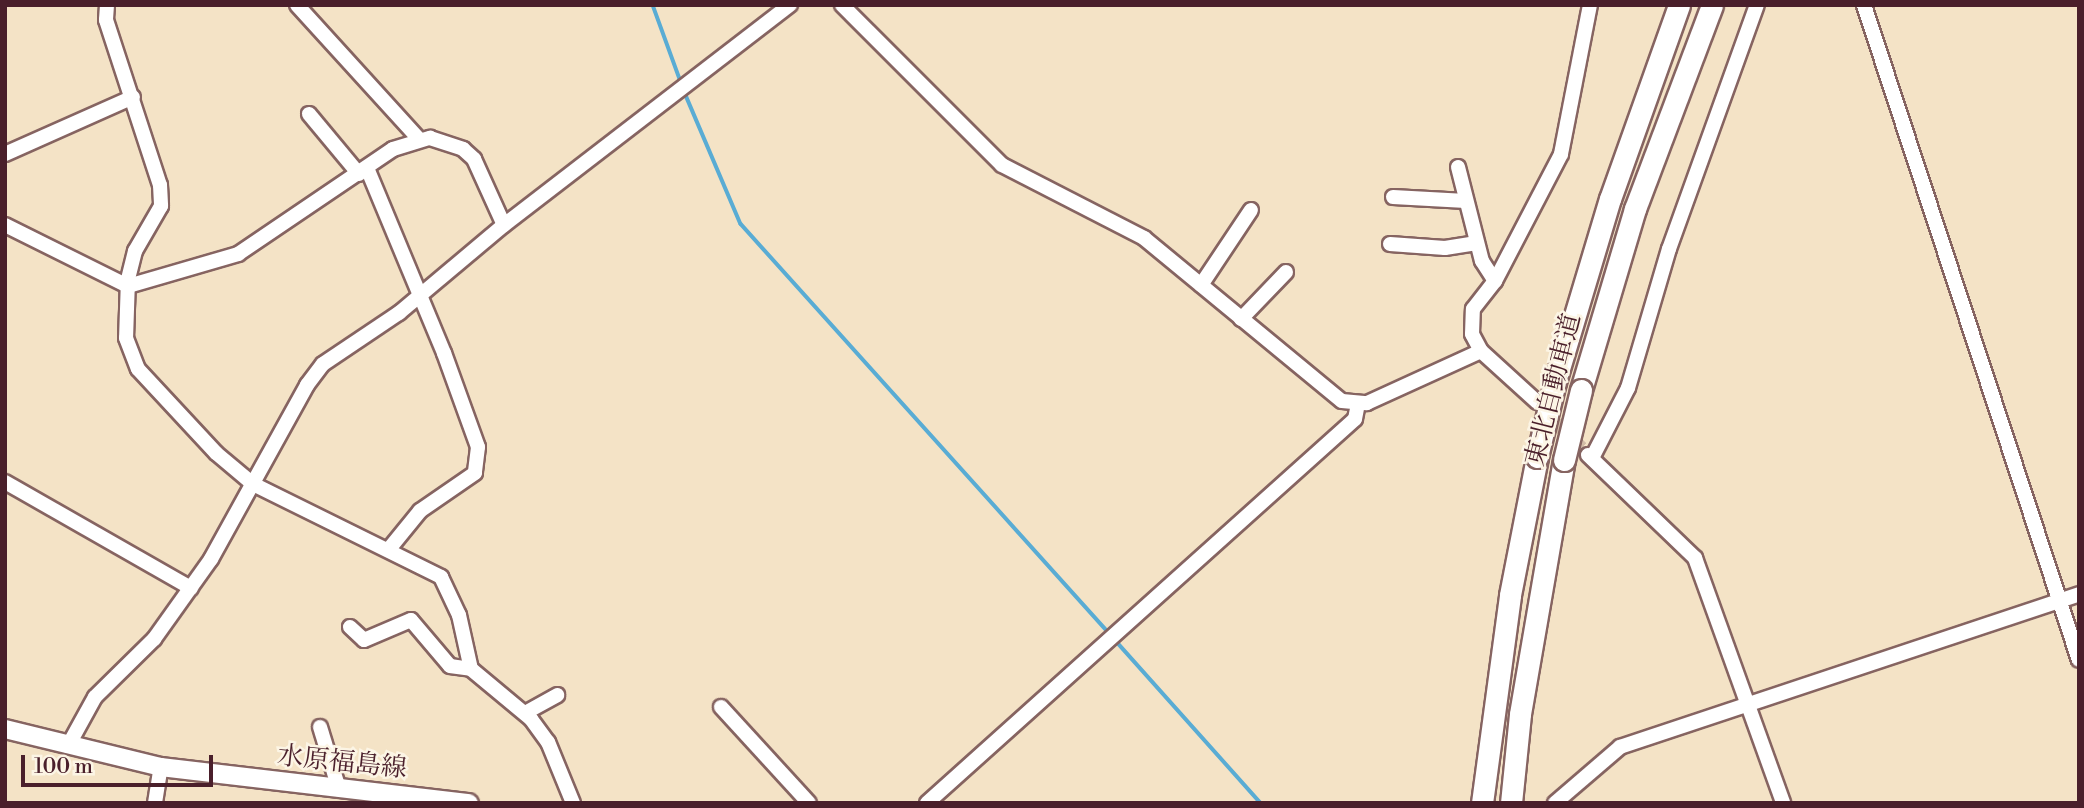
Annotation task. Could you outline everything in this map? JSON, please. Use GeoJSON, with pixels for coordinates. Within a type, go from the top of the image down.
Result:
{"type":"FeatureCollection","features":[{"type":"Feature","properties":{"kind":"highway","name":"東北自動車道"},"geometry":{"type":"LineString","coordinates":[[1482,803],[1510,595],[1537,457],[1555,382],[1610,199],[1679,5]]}},
{"type":"Feature","properties":{"kind":"highway","name":"東北自動車道"},"geometry":{"type":"LineString","coordinates":[[1511,803],[1524,687],[1564,460],[1581,390],[1635,209],[1712,5]]}},
{"type":"Feature","properties":{"kind":"main road","name":"水原福島線"},"geometry":{"type":"LineString","coordinates":[[5,729],[161,767],[469,803]]}},
{"type":"Feature","properties":{"kind":"street"},"geometry":{"type":"LineString","coordinates":[[107,5],[106,20],[160,185],[161,206],[135,251],[128,286],[126,338],[138,369],[216,453],[253,484],[430,567],[447,585],[459,615],[471,669]]}},
{"type":"Feature","properties":{"kind":"street"},"geometry":{"type":"LineString","coordinates":[[297,5],[419,139]]}},
{"type":"Feature","properties":{"kind":"street"},"geometry":{"type":"LineString","coordinates":[[68,746],[95,697],[154,639],[191,588],[253,484],[307,385],[323,363],[419,296],[504,225],[790,5]]}},
{"type":"Feature","properties":{"kind":"street"},"geometry":{"type":"LineString","coordinates":[[842,5],[1002,165],[1129,229],[1201,285],[1320,387],[1342,401],[1358,404],[1481,351]]}},
{"type":"Feature","properties":{"kind":"street"},"geometry":{"type":"LineString","coordinates":[[1536,402],[1481,351],[1470,319],[1495,281],[1561,154],[1590,5]]}},
{"type":"Feature","properties":{"kind":"street"},"geometry":{"type":"LineString","coordinates":[[1757,5],[1669,249],[1628,388],[1590,456],[1695,558],[1750,704],[1783,803]]}},
{"type":"Feature","properties":{"kind":"street"},"geometry":{"type":"LineString","coordinates":[[1864,5],[2079,660]]}},
{"type":"Feature","properties":{"kind":"street"},"geometry":{"type":"LineString","coordinates":[[5,155],[133,97]]}},
{"type":"Feature","properties":{"kind":"street"},"geometry":{"type":"LineString","coordinates":[[309,114],[363,171],[419,296],[474,431],[479,463],[468,480],[420,511],[389,549]]}},
{"type":"Feature","properties":{"kind":"street"},"geometry":{"type":"LineString","coordinates":[[5,225],[128,286],[239,254],[393,149],[419,139],[447,142],[474,159],[504,225]]}},
{"type":"Feature","properties":{"kind":"street"},"geometry":{"type":"LineString","coordinates":[[1458,167],[1477,243],[1495,281]]}},
{"type":"Feature","properties":{"kind":"street"},"geometry":{"type":"LineString","coordinates":[[1393,197],[1466,201]]}},
{"type":"Feature","properties":{"kind":"street"},"geometry":{"type":"LineString","coordinates":[[1201,285],[1251,210]]}},
{"type":"Feature","properties":{"kind":"street"},"geometry":{"type":"LineString","coordinates":[[1390,244],[1445,248],[1477,243]]}},
{"type":"Feature","properties":{"kind":"street"},"geometry":{"type":"LineString","coordinates":[[1241,319],[1286,271]]}},
{"type":"Feature","properties":{"kind":"street"},"geometry":{"type":"LineString","coordinates":[[927,803],[1355,419],[1358,404]]}},
{"type":"Feature","properties":{"kind":"street"},"geometry":{"type":"LineString","coordinates":[[5,482],[191,588]]}},
{"type":"Feature","properties":{"kind":"street"},"geometry":{"type":"LineString","coordinates":[[1555,803],[1620,747],[2079,594]]}},
{"type":"Feature","properties":{"kind":"street"},"geometry":{"type":"LineString","coordinates":[[351,627],[365,640],[411,620],[450,666],[471,669],[524,713],[548,742],[573,803]]}},
{"type":"Feature","properties":{"kind":"street"},"geometry":{"type":"LineString","coordinates":[[524,713],[557,695]]}},
{"type":"Feature","properties":{"kind":"street"},"geometry":{"type":"LineString","coordinates":[[721,707],[809,803]]}},
{"type":"Feature","properties":{"kind":"street"},"geometry":{"type":"LineString","coordinates":[[320,727],[339,789]]}},
{"type":"Feature","properties":{"kind":"street"},"geometry":{"type":"LineString","coordinates":[[155,803],[161,767]]}},
{"type":"Feature","properties":{"kind":"waterway"},"geometry":{"type":"LineString","coordinates":[[653,5],[681,82]]}},
{"type":"Feature","properties":{"kind":"waterway"},"geometry":{"type":"LineString","coordinates":[[685,93],[741,224],[1111,635]]}},
{"type":"Feature","properties":{"kind":"waterway"},"geometry":{"type":"LineString","coordinates":[[1116,641],[1261,803]]}},
{"type":"Feature","properties":{"kind":"tunnel"},"geometry":{"type":"LineString","coordinates":[[1542,408],[1588,455]]}}]}
